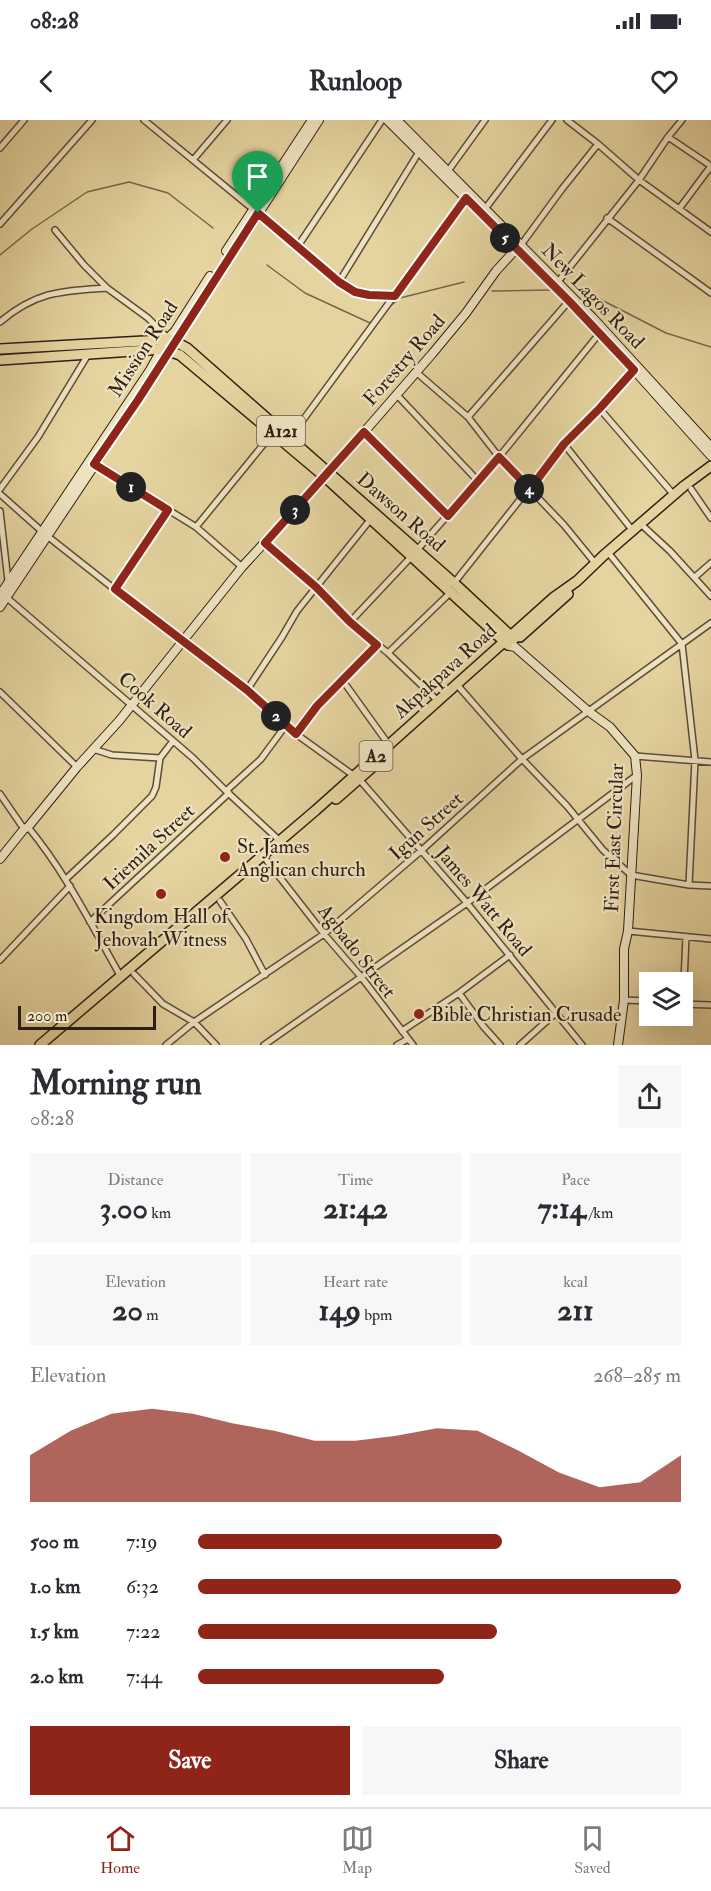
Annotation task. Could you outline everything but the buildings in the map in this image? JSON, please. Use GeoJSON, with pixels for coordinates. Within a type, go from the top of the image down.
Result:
{"type":"FeatureCollection","features":[{"type":"Feature","properties":{"kind":"highway"},"geometry":{"type":"LineString","coordinates":[[0,349],[162,340],[169,345]]}},
{"type":"Feature","properties":{"kind":"highway"},"geometry":{"type":"LineString","coordinates":[[0,360],[169,345]]}},
{"type":"Feature","properties":{"kind":"highway","name":"Dawson Road"},"geometry":{"type":"LineString","coordinates":[[169,345],[272,434],[327,475],[369,520],[414,554]]}},
{"type":"Feature","properties":{"kind":"highway","name":"Dawson Road"},"geometry":{"type":"LineString","coordinates":[[169,345],[187,348],[511,643]]}},
{"type":"Feature","properties":{"kind":"highway","name":"Akpakpava Road"},"geometry":{"type":"LineString","coordinates":[[50,1045],[267,861],[438,701],[511,643],[553,598],[590,570],[595,563],[684,486],[711,466]]}},
{"type":"Feature","properties":{"kind":"highway","name":"Akpakpava Road"},"geometry":{"type":"LineString","coordinates":[[40,1045],[448,700],[459,687],[644,527],[711,474]]}},
{"type":"Feature","properties":{"kind":"street"},"geometry":{"type":"LineString","coordinates":[[0,148],[24,120]]}},
{"type":"Feature","properties":{"kind":"street"},"geometry":{"type":"LineString","coordinates":[[0,224],[92,120]]}},
{"type":"Feature","properties":{"kind":"street"},"geometry":{"type":"LineString","coordinates":[[144,120],[339,282],[355,292],[395,296]]}},
{"type":"Feature","properties":{"kind":"street"},"geometry":{"type":"LineString","coordinates":[[151,126],[156,120]]}},
{"type":"Feature","properties":{"kind":"street"},"geometry":{"type":"LineString","coordinates":[[194,160],[227,120]]}},
{"type":"Feature","properties":{"kind":"street","name":"Mission Road"},"geometry":{"type":"LineString","coordinates":[[3,596],[256,211],[312,120]]}},
{"type":"Feature","properties":{"kind":"street","name":"Mission Road"},"geometry":{"type":"LineString","coordinates":[[256,211],[319,120]]}},
{"type":"Feature","properties":{"kind":"street"},"geometry":{"type":"LineString","coordinates":[[298,246],[382,120]]}},
{"type":"Feature","properties":{"kind":"street","name":"New Lagos Road"},"geometry":{"type":"LineString","coordinates":[[387,120],[519,247]]}},
{"type":"Feature","properties":{"kind":"street","name":"New Lagos Road"},"geometry":{"type":"LineString","coordinates":[[397,120],[555,284],[598,323],[711,447]]}},
{"type":"Feature","properties":{"kind":"street"},"geometry":{"type":"LineString","coordinates":[[448,171],[485,120]]}},
{"type":"Feature","properties":{"kind":"street"},"geometry":{"type":"LineString","coordinates":[[485,209],[552,120]]}},
{"type":"Feature","properties":{"kind":"street"},"geometry":{"type":"LineString","coordinates":[[567,120],[639,180],[711,232]]}},
{"type":"Feature","properties":{"kind":"street"},"geometry":{"type":"LineString","coordinates":[[555,284],[639,180],[682,120]]}},
{"type":"Feature","properties":{"kind":"street"},"geometry":{"type":"LineString","coordinates":[[668,137],[711,166],[679,209]]}},
{"type":"Feature","properties":{"kind":"street"},"geometry":{"type":"LineString","coordinates":[[519,247],[598,144]]}},
{"type":"Feature","properties":{"kind":"street"},"geometry":{"type":"LineString","coordinates":[[339,282],[419,152]]}},
{"type":"Feature","properties":{"kind":"street"},"geometry":{"type":"LineString","coordinates":[[289,439],[466,198]]}},
{"type":"Feature","properties":{"kind":"street"},"geometry":{"type":"LineString","coordinates":[[607,218],[711,293]]}},
{"type":"Feature","properties":{"kind":"street"},"geometry":{"type":"LineString","coordinates":[[55,230],[107,288],[148,318],[169,345]]}},
{"type":"Feature","properties":{"kind":"street","name":"Forestry Road"},"geometry":{"type":"LineString","coordinates":[[0,859],[119,721],[242,567],[327,475],[466,313],[496,271],[519,247]]}},
{"type":"Feature","properties":{"kind":"street","name":"New Lagos Road"},"geometry":{"type":"LineString","coordinates":[[555,284],[711,456]]}},
{"type":"Feature","properties":{"kind":"street"},"geometry":{"type":"LineString","coordinates":[[0,322],[38,297],[57,291],[107,288]]}},
{"type":"Feature","properties":{"kind":"street"},"geometry":{"type":"LineString","coordinates":[[468,417],[569,301]]}},
{"type":"Feature","properties":{"kind":"street"},"geometry":{"type":"LineString","coordinates":[[350,622],[478,482],[599,334]]}},
{"type":"Feature","properties":{"kind":"street","name":"Mission Road"},"geometry":{"type":"LineString","coordinates":[[0,607],[9,583],[94,464],[169,345]]}},
{"type":"Feature","properties":{"kind":"street"},"geometry":{"type":"LineString","coordinates":[[0,489],[38,437],[89,353]]}},
{"type":"Feature","properties":{"kind":"street"},"geometry":{"type":"LineString","coordinates":[[388,653],[453,588],[564,444],[634,370]]}},
{"type":"Feature","properties":{"kind":"street"},"geometry":{"type":"LineString","coordinates":[[416,372],[468,417],[499,457],[564,525],[595,563]]}},
{"type":"Feature","properties":{"kind":"street"},"geometry":{"type":"LineString","coordinates":[[396,394],[478,482]]}},
{"type":"Feature","properties":{"kind":"street"},"geometry":{"type":"LineString","coordinates":[[600,408],[675,496]]}},
{"type":"Feature","properties":{"kind":"street"},"geometry":{"type":"LineString","coordinates":[[364,432],[448,516]]}},
{"type":"Feature","properties":{"kind":"street"},"geometry":{"type":"LineString","coordinates":[[196,527],[272,434]]}},
{"type":"Feature","properties":{"kind":"street"},"geometry":{"type":"LineString","coordinates":[[564,444],[633,531]]}},
{"type":"Feature","properties":{"kind":"street"},"geometry":{"type":"LineString","coordinates":[[94,464],[196,527],[242,567]]}},
{"type":"Feature","properties":{"kind":"street"},"geometry":{"type":"LineString","coordinates":[[691,489],[711,518]]}},
{"type":"Feature","properties":{"kind":"street","name":"James Watt Road"},"geometry":{"type":"LineString","coordinates":[[0,494],[44,533],[247,690],[296,734],[356,777],[467,903],[582,1045]]}},
{"type":"Feature","properties":{"kind":"street"},"geometry":{"type":"LineString","coordinates":[[115,589],[168,510]]}},
{"type":"Feature","properties":{"kind":"street"},"geometry":{"type":"LineString","coordinates":[[0,511],[9,583]]}},
{"type":"Feature","properties":{"kind":"street"},"geometry":{"type":"LineString","coordinates":[[247,690],[297,611],[369,520]]}},
{"type":"Feature","properties":{"kind":"street"},"geometry":{"type":"LineString","coordinates":[[644,527],[711,596]]}},
{"type":"Feature","properties":{"kind":"street"},"geometry":{"type":"LineString","coordinates":[[265,543],[316,587],[350,622],[388,653],[438,701]]}},
{"type":"Feature","properties":{"kind":"street"},"geometry":{"type":"LineString","coordinates":[[611,556],[682,644],[695,760],[689,885]]}},
{"type":"Feature","properties":{"kind":"street"},"geometry":{"type":"LineString","coordinates":[[695,577],[711,563]]}},
{"type":"Feature","properties":{"kind":"street","name":"Cook Road"},"geometry":{"type":"LineString","coordinates":[[3,596],[193,758],[280,841]]}},
{"type":"Feature","properties":{"kind":"street","name":"Igun Street"},"geometry":{"type":"LineString","coordinates":[[166,1045],[194,1022],[324,934],[422,850],[522,759],[711,623]]}},
{"type":"Feature","properties":{"kind":"street","name":"First East Circular"},"geometry":{"type":"LineString","coordinates":[[511,643],[588,711],[610,727],[635,756],[637,775],[628,931],[624,949],[624,1000],[618,1045]]}},
{"type":"Feature","properties":{"kind":"street"},"geometry":{"type":"LineString","coordinates":[[296,734],[317,706],[377,645]]}},
{"type":"Feature","properties":{"kind":"street"},"geometry":{"type":"LineString","coordinates":[[343,681],[389,745]]}},
{"type":"Feature","properties":{"kind":"street"},"geometry":{"type":"LineString","coordinates":[[459,687],[567,806],[603,850],[631,875],[689,885],[711,886]]}},
{"type":"Feature","properties":{"kind":"street"},"geometry":{"type":"LineString","coordinates":[[0,692],[77,767]]}},
{"type":"Feature","properties":{"kind":"street","name":"Iriemila Street"},"geometry":{"type":"LineString","coordinates":[[90,922],[261,759],[286,725]]}},
{"type":"Feature","properties":{"kind":"street"},"geometry":{"type":"LineString","coordinates":[[66,879],[152,796],[156,787],[160,758],[173,741]]}},
{"type":"Feature","properties":{"kind":"street"},"geometry":{"type":"LineString","coordinates":[[93,749],[112,755],[160,758]]}},
{"type":"Feature","properties":{"kind":"street"},"geometry":{"type":"LineString","coordinates":[[635,756],[711,762]]}},
{"type":"Feature","properties":{"kind":"street"},"geometry":{"type":"LineString","coordinates":[[264,1045],[467,903],[637,775]]}},
{"type":"Feature","properties":{"kind":"street"},"geometry":{"type":"LineString","coordinates":[[0,794],[26,828],[47,850],[66,879],[121,977]]}},
{"type":"Feature","properties":{"kind":"street","name":"Agbado Street"},"geometry":{"type":"LineString","coordinates":[[267,861],[413,1045]]}},
{"type":"Feature","properties":{"kind":"street"},"geometry":{"type":"LineString","coordinates":[[0,960],[70,886]]}},
{"type":"Feature","properties":{"kind":"street"},"geometry":{"type":"LineString","coordinates":[[220,901],[246,939],[265,975]]}},
{"type":"Feature","properties":{"kind":"street"},"geometry":{"type":"LineString","coordinates":[[628,931],[711,939]]}},
{"type":"Feature","properties":{"kind":"street"},"geometry":{"type":"LineString","coordinates":[[684,972],[686,937]]}},
{"type":"Feature","properties":{"kind":"street"},"geometry":{"type":"LineString","coordinates":[[402,1031],[510,956]]}},
{"type":"Feature","properties":{"kind":"street"},"geometry":{"type":"LineString","coordinates":[[134,974],[163,1004],[194,1022],[216,1045]]}},
{"type":"Feature","properties":{"kind":"street"},"geometry":{"type":"LineString","coordinates":[[459,993],[500,1045]]}},
{"type":"Feature","properties":{"kind":"street"},"geometry":{"type":"LineString","coordinates":[[624,1000],[639,1001]]}},
{"type":"Feature","properties":{"kind":"street"},"geometry":{"type":"LineString","coordinates":[[693,1004],[711,1005]]}},
{"type":"Feature","properties":{"kind":"street"},"geometry":{"type":"LineString","coordinates":[[520,1045],[557,1012]]}},
{"type":"Feature","properties":{"kind":"street"},"geometry":{"type":"LineString","coordinates":[[397,1045],[408,1039]]}},
{"type":"Feature","properties":{"kind":"waterway"},"geometry":{"type":"LineString","coordinates":[[0,255],[32,229],[87,192],[129,182],[168,193],[213,228]]}},
{"type":"Feature","properties":{"kind":"waterway"},"geometry":{"type":"LineString","coordinates":[[267,265],[305,293],[370,323],[372,321]]}},
{"type":"Feature","properties":{"kind":"waterway"},"geometry":{"type":"LineString","coordinates":[[388,308],[400,298],[464,282]]}},
{"type":"Feature","properties":{"kind":"waterway"},"geometry":{"type":"LineString","coordinates":[[492,291],[550,290]]}},
{"type":"Feature","properties":{"kind":"waterway"},"geometry":{"type":"LineString","coordinates":[[592,295],[666,333],[711,347]]}},
{"type":"Feature","properties":{"kind":"place","name":"St. James Anglican church"},"geometry":{"type":"Point","coordinates":[225,857]}},
{"type":"Feature","properties":{"kind":"place","name":"Kingdom Hall of Jehovah Witness"},"geometry":{"type":"Point","coordinates":[161,894]}},
{"type":"Feature","properties":{"kind":"place","name":"Bible Christian Crusade"},"geometry":{"type":"Point","coordinates":[419,1014]}},
{"type":"Feature","properties":{"kind":"route"},"geometry":{"type":"LineString","coordinates":[[466,198],[634,370],[564,444],[530,489],[499,457],[448,516],[364,432],[265,543],[316,587],[350,622],[377,645],[317,706],[296,734],[247,690],[115,589],[168,510],[94,464],[138,400],[258,213],[339,282],[355,292],[395,296],[466,198]]}}]}
